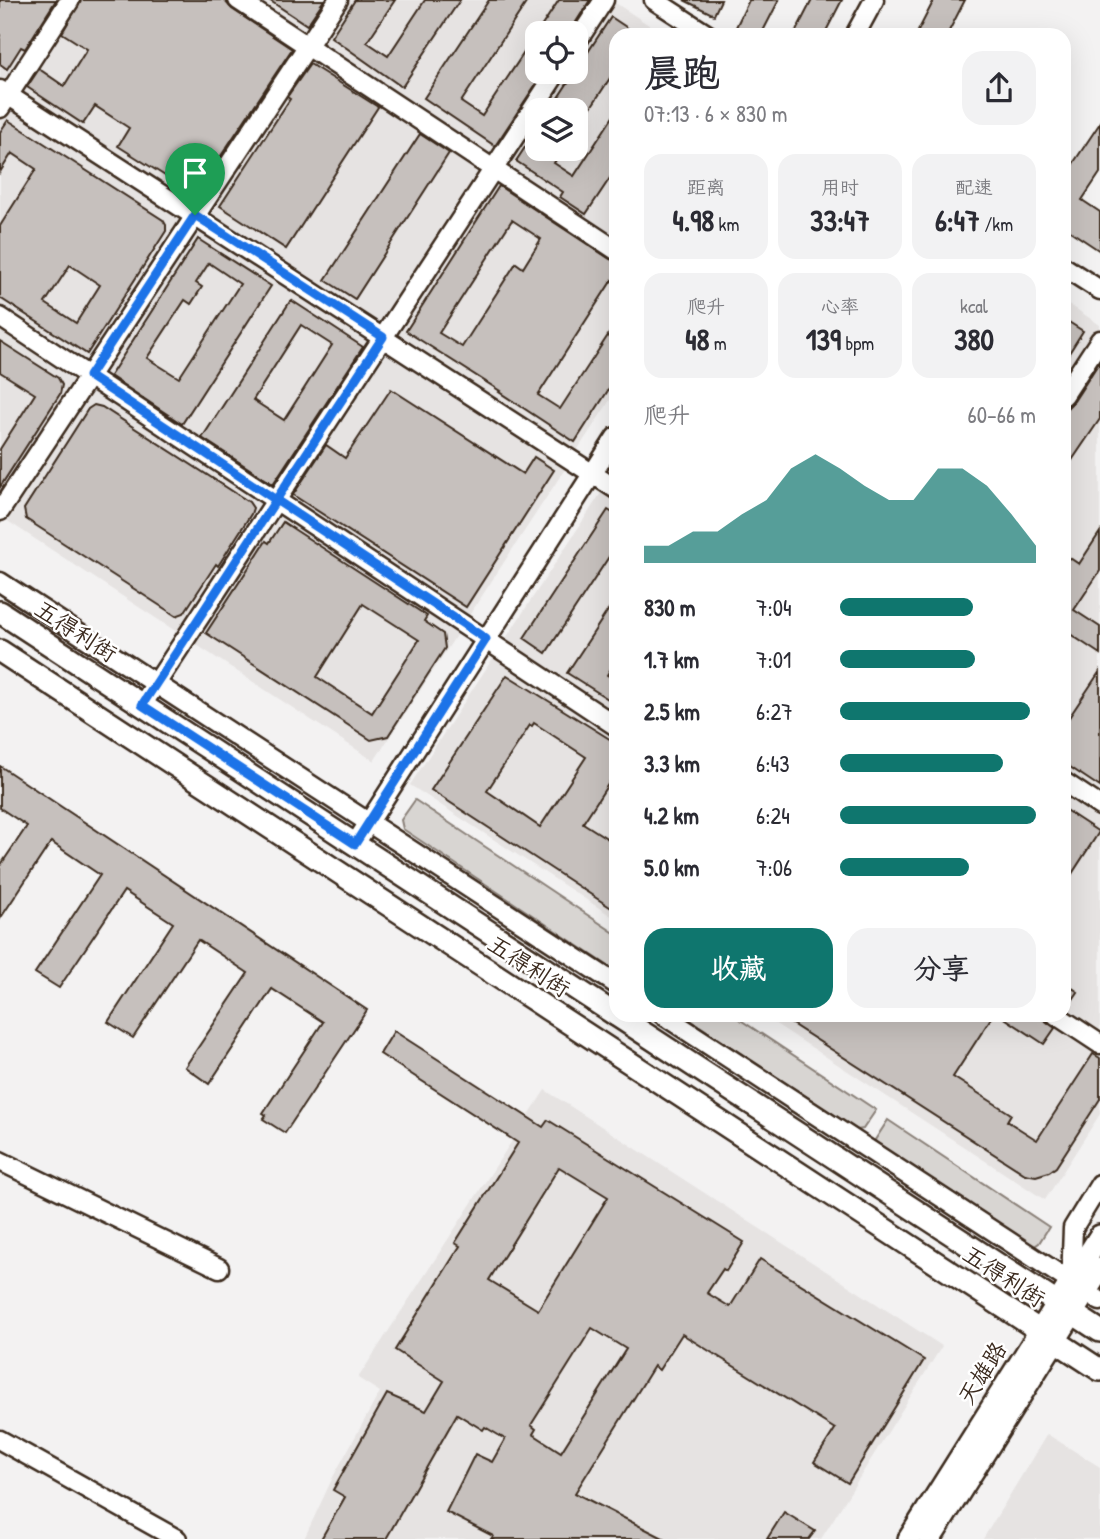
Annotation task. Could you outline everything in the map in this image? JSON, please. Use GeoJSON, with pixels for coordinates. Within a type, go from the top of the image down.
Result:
{"type":"FeatureCollection","features":[{"type":"Feature","properties":{"kind":"main road","name":"五得利街"},"geometry":{"type":"LineString","coordinates":[[0,612],[609,1010]]}},
{"type":"Feature","properties":{"kind":"main road","name":"五得利街"},"geometry":{"type":"LineString","coordinates":[[0,651],[1100,1370]]}},
{"type":"Feature","properties":{"kind":"main road","name":"五得利街"},"geometry":{"type":"LineString","coordinates":[[650,1024],[1100,1331]]}},
{"type":"Feature","properties":{"kind":"main road","name":"天雄路"},"geometry":{"type":"LineString","coordinates":[[1089,1289],[1100,1236]]}},
{"type":"Feature","properties":{"kind":"main road","name":"天雄路"},"geometry":{"type":"LineString","coordinates":[[909,1539],[1065,1308],[1089,1289],[1100,1269]]}},
{"type":"Feature","properties":{"kind":"main road","name":"天雄路"},"geometry":{"type":"LineString","coordinates":[[930,1539],[1047,1336]]}},
{"type":"Feature","properties":{"kind":"street"},"geometry":{"type":"LineString","coordinates":[[70,0],[3,98],[195,215],[609,485]]}},
{"type":"Feature","properties":{"kind":"street"},"geometry":{"type":"LineString","coordinates":[[239,0],[609,245]]}},
{"type":"Feature","properties":{"kind":"street"},"geometry":{"type":"LineString","coordinates":[[0,511],[338,0]]}},
{"type":"Feature","properties":{"kind":"street"},"geometry":{"type":"LineString","coordinates":[[588,25],[604,0]]}},
{"type":"Feature","properties":{"kind":"street"},"geometry":{"type":"LineString","coordinates":[[654,0],[697,28]]}},
{"type":"Feature","properties":{"kind":"street"},"geometry":{"type":"LineString","coordinates":[[859,28],[874,0]]}},
{"type":"Feature","properties":{"kind":"street"},"geometry":{"type":"LineString","coordinates":[[142,705],[549,84]]}},
{"type":"Feature","properties":{"kind":"street"},"geometry":{"type":"LineString","coordinates":[[1071,271],[1100,290]]}},
{"type":"Feature","properties":{"kind":"street"},"geometry":{"type":"LineString","coordinates":[[0,317],[609,721]]}},
{"type":"Feature","properties":{"kind":"street"},"geometry":{"type":"LineString","coordinates":[[1071,384],[1100,340]]}},
{"type":"Feature","properties":{"kind":"street"},"geometry":{"type":"LineString","coordinates":[[355,844],[609,448]]}},
{"type":"Feature","properties":{"kind":"street"},"geometry":{"type":"LineString","coordinates":[[0,582],[609,980]]}},
{"type":"Feature","properties":{"kind":"street"},"geometry":{"type":"LineString","coordinates":[[1071,787],[1100,806]]}},
{"type":"Feature","properties":{"kind":"street"},"geometry":{"type":"LineString","coordinates":[[674,1022],[1089,1289]]}},
{"type":"Feature","properties":{"kind":"street"},"geometry":{"type":"LineString","coordinates":[[1067,1022],[1100,1044]]}},
{"type":"Feature","properties":{"kind":"street"},"geometry":{"type":"LineString","coordinates":[[0,1161],[219,1268]]}},
{"type":"Feature","properties":{"kind":"street"},"geometry":{"type":"LineString","coordinates":[[1089,1289],[1073,1228],[1100,1184]]}},
{"type":"Feature","properties":{"kind":"street"},"geometry":{"type":"LineString","coordinates":[[0,1440],[177,1539]]}},
{"type":"Feature","properties":{"kind":"shaded area"},"geometry":{"type":"Polygon","coordinates":[[[0,0],[611,0],[653,28],[609,28],[609,402],[374,761],[0,516],[0,0]]]}},
{"type":"Feature","properties":{"kind":"shaded area"},"geometry":{"type":"Polygon","coordinates":[[[1071,306],[1100,325],[1100,1114],[1045,1200],[773,1022],[1071,1022],[1071,306]]]}},
{"type":"Feature","properties":{"kind":"shaded area"},"geometry":{"type":"Polygon","coordinates":[[[609,481],[609,914],[410,785],[609,481]]]}},
{"type":"Feature","properties":{"kind":"shaded area"},"geometry":{"type":"Polygon","coordinates":[[[415,800],[609,929],[609,966],[403,829],[401,820],[415,800]]]}},
{"type":"Feature","properties":{"kind":"shaded area"},"geometry":{"type":"Polygon","coordinates":[[[694,1022],[744,1022],[876,1110],[863,1129],[857,1130],[694,1022]]]}},
{"type":"Feature","properties":{"kind":"shaded area"},"geometry":{"type":"Polygon","coordinates":[[[545,1090],[942,1346],[821,1539],[304,1539],[333,1477],[380,1392],[358,1378],[545,1090]]]}},
{"type":"Feature","properties":{"kind":"shaded area"},"geometry":{"type":"Polygon","coordinates":[[[888,1120],[1049,1227],[1039,1243],[1033,1247],[877,1146],[875,1140],[888,1120]]]}},
{"type":"Feature","properties":{"kind":"shaded area"},"geometry":{"type":"Polygon","coordinates":[[[1047,1434],[1100,1467],[1100,1539],[983,1539],[1047,1434]]]}},
{"type":"Feature","properties":{"kind":"building"},"geometry":{"type":"Polygon","coordinates":[[[0,0],[56,0],[25,49],[21,47],[7,69],[0,64],[0,0]]]}},
{"type":"Feature","properties":{"kind":"building"},"geometry":{"type":"Polygon","coordinates":[[[81,0],[224,0],[232,9],[292,49],[195,195],[118,146],[129,128],[95,106],[83,124],[27,87],[39,69],[64,86],[87,49],[62,33],[81,0]]]}},
{"type":"Feature","properties":{"kind":"building"},"geometry":{"type":"Polygon","coordinates":[[[269,0],[324,0],[307,25],[269,0]]]}},
{"type":"Feature","properties":{"kind":"building"},"geometry":{"type":"Polygon","coordinates":[[[355,0],[395,0],[367,42],[388,56],[425,0],[460,0],[402,87],[331,37],[355,0]]]}},
{"type":"Feature","properties":{"kind":"building"},"geometry":{"type":"Polygon","coordinates":[[[489,0],[528,0],[461,102],[482,116],[525,51],[525,84],[536,84],[495,146],[424,98],[489,0]]]}},
{"type":"Feature","properties":{"kind":"building"},"geometry":{"type":"Polygon","coordinates":[[[559,0],[590,0],[577,21],[545,21],[559,0]]]}},
{"type":"Feature","properties":{"kind":"building"},"geometry":{"type":"Polygon","coordinates":[[[684,0],[721,0],[714,15],[684,0]]]}},
{"type":"Feature","properties":{"kind":"building"},"geometry":{"type":"Polygon","coordinates":[[[749,0],[779,0],[765,28],[736,27],[749,0]]]}},
{"type":"Feature","properties":{"kind":"building"},"geometry":{"type":"Polygon","coordinates":[[[812,0],[842,0],[828,28],[798,28],[812,0]]]}},
{"type":"Feature","properties":{"kind":"building"},"geometry":{"type":"Polygon","coordinates":[[[934,0],[965,0],[951,28],[920,28],[934,0]]]}},
{"type":"Feature","properties":{"kind":"building"},"geometry":{"type":"Polygon","coordinates":[[[611,17],[628,28],[609,28],[609,80],[588,112],[588,98],[558,98],[567,84],[588,84],[588,52],[611,17]]]}},
{"type":"Feature","properties":{"kind":"building"},"geometry":{"type":"Polygon","coordinates":[[[310,64],[378,107],[286,249],[220,206],[310,64]]]}},
{"type":"Feature","properties":{"kind":"building"},"geometry":{"type":"Polygon","coordinates":[[[8,120],[163,220],[166,225],[166,231],[87,354],[0,298],[0,226],[36,169],[12,153],[0,172],[0,132],[8,120]],[[70,265],[45,303],[76,323],[100,285],[70,265]]]}},
{"type":"Feature","properties":{"kind":"building"},"geometry":{"type":"Polygon","coordinates":[[[609,123],[609,180],[586,214],[560,197],[563,192],[516,161],[525,147],[525,161],[555,161],[554,163],[574,176],[584,161],[588,161],[588,155],[609,123]]]}},
{"type":"Feature","properties":{"kind":"building"},"geometry":{"type":"Polygon","coordinates":[[[1100,123],[1100,173],[1082,200],[1100,212],[1100,251],[1071,232],[1071,166],[1100,123]]]}},
{"type":"Feature","properties":{"kind":"building"},"geometry":{"type":"Polygon","coordinates":[[[420,134],[449,153],[355,299],[325,280],[420,134]]]}},
{"type":"Feature","properties":{"kind":"building"},"geometry":{"type":"Polygon","coordinates":[[[499,186],[609,258],[609,285],[538,395],[560,409],[609,334],[609,389],[575,442],[406,331],[499,186]],[[512,220],[439,333],[462,347],[516,263],[523,268],[541,239],[512,220]]]}},
{"type":"Feature","properties":{"kind":"building"},"geometry":{"type":"Polygon","coordinates":[[[198,239],[271,286],[182,424],[110,376],[198,239]],[[209,263],[196,283],[202,287],[191,304],[185,300],[147,358],[179,378],[240,284],[209,263]]]}},
{"type":"Feature","properties":{"kind":"building"},"geometry":{"type":"Polygon","coordinates":[[[291,300],[363,347],[273,484],[202,438],[291,300]],[[301,325],[253,400],[284,420],[332,345],[301,325]]]}},
{"type":"Feature","properties":{"kind":"building"},"geometry":{"type":"Polygon","coordinates":[[[1071,323],[1083,331],[1071,350],[1071,323]]]}},
{"type":"Feature","properties":{"kind":"building"},"geometry":{"type":"Polygon","coordinates":[[[0,341],[58,378],[62,385],[60,394],[0,487],[0,449],[35,394],[0,372],[0,341]]]}},
{"type":"Feature","properties":{"kind":"building"},"geometry":{"type":"Polygon","coordinates":[[[1100,361],[1100,419],[1071,462],[1071,404],[1100,361]]]}},
{"type":"Feature","properties":{"kind":"building"},"geometry":{"type":"Polygon","coordinates":[[[391,389],[523,474],[534,457],[554,470],[466,607],[293,495],[326,445],[345,458],[391,389]]]}},
{"type":"Feature","properties":{"kind":"building"},"geometry":{"type":"Polygon","coordinates":[[[94,405],[102,407],[249,502],[253,508],[218,566],[216,564],[184,613],[176,616],[26,519],[24,509],[88,409],[94,405]]]}},
{"type":"Feature","properties":{"kind":"building"},"geometry":{"type":"Polygon","coordinates":[[[609,511],[609,557],[546,653],[524,638],[609,511]]]}},
{"type":"Feature","properties":{"kind":"building"},"geometry":{"type":"Polygon","coordinates":[[[283,522],[427,616],[424,621],[443,634],[445,648],[388,736],[371,740],[206,633],[266,541],[269,543],[283,522]],[[363,604],[317,677],[372,713],[419,640],[363,604]]]}},
{"type":"Feature","properties":{"kind":"building"},"geometry":{"type":"Polygon","coordinates":[[[1100,532],[1100,571],[1074,610],[1100,627],[1100,654],[1071,635],[1071,559],[1079,564],[1100,532]]]}},
{"type":"Feature","properties":{"kind":"building"},"geometry":{"type":"Polygon","coordinates":[[[609,609],[609,700],[567,673],[609,609]]]}},
{"type":"Feature","properties":{"kind":"building"},"geometry":{"type":"Polygon","coordinates":[[[1100,671],[1100,787],[1071,768],[1071,714],[1100,671]]]}},
{"type":"Feature","properties":{"kind":"building"},"geometry":{"type":"Polygon","coordinates":[[[507,675],[609,739],[609,783],[583,823],[609,840],[609,906],[431,790],[507,675]],[[534,723],[530,725],[487,791],[540,827],[586,757],[534,723]]]}},
{"type":"Feature","properties":{"kind":"building"},"geometry":{"type":"Polygon","coordinates":[[[0,766],[367,1010],[285,1133],[263,1119],[266,1115],[263,1113],[323,1022],[272,989],[209,1084],[185,1067],[248,973],[198,940],[133,1038],[108,1022],[173,923],[124,891],[59,988],[35,973],[100,875],[51,842],[0,919],[0,866],[27,826],[0,808],[0,766]]]}},
{"type":"Feature","properties":{"kind":"building"},"geometry":{"type":"Polygon","coordinates":[[[1071,814],[1099,832],[1071,875],[1071,814]]]}},
{"type":"Feature","properties":{"kind":"building"},"geometry":{"type":"Polygon","coordinates":[[[1071,987],[1078,992],[1071,1002],[1071,987]]]}},
{"type":"Feature","properties":{"kind":"building"},"geometry":{"type":"Polygon","coordinates":[[[789,1022],[988,1022],[953,1077],[1011,1114],[1007,1121],[1037,1140],[1093,1054],[1100,1058],[1100,1099],[1056,1167],[1036,1176],[1025,1174],[789,1022]]]}},
{"type":"Feature","properties":{"kind":"building"},"geometry":{"type":"Polygon","coordinates":[[[1011,1022],[1047,1022],[1055,1028],[1044,1044],[1011,1022]]]}},
{"type":"Feature","properties":{"kind":"building"},"geometry":{"type":"Polygon","coordinates":[[[394,1031],[543,1127],[548,1120],[744,1242],[726,1271],[723,1269],[707,1293],[730,1307],[760,1259],[924,1360],[848,1483],[814,1462],[835,1429],[682,1334],[659,1370],[654,1366],[575,1493],[665,1539],[491,1539],[493,1536],[446,1512],[475,1454],[492,1462],[505,1439],[485,1427],[483,1430],[457,1414],[386,1539],[321,1539],[345,1497],[333,1490],[387,1394],[426,1411],[444,1381],[395,1350],[460,1246],[455,1243],[518,1143],[380,1054],[394,1031]],[[559,1167],[489,1280],[538,1310],[608,1197],[559,1167]],[[592,1328],[531,1425],[536,1429],[533,1434],[561,1452],[626,1349],[592,1328]]]}},
{"type":"Feature","properties":{"kind":"building"},"geometry":{"type":"Polygon","coordinates":[[[784,1512],[815,1531],[809,1539],[767,1539],[784,1512]]]}},
{"type":"Feature","properties":{"kind":"route"},"geometry":{"type":"LineString","coordinates":[[195,215],[89,376],[276,500],[142,705],[355,844],[486,639],[276,500],[383,337],[195,215]]}}]}
